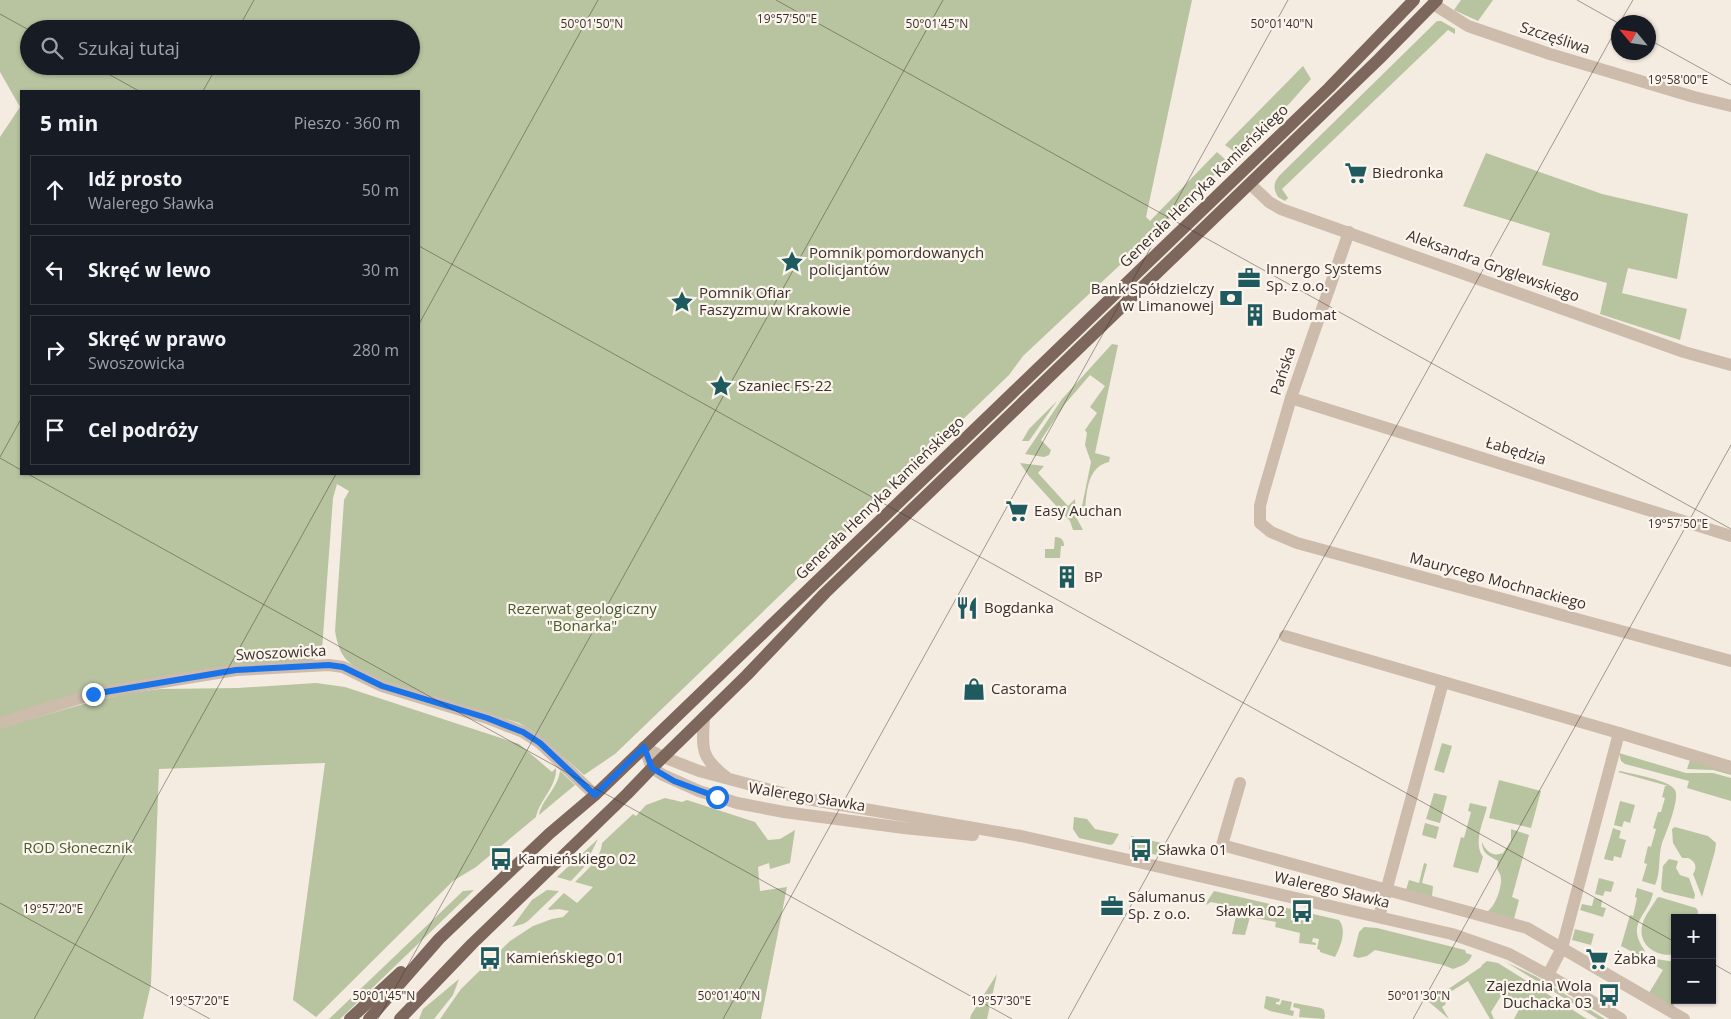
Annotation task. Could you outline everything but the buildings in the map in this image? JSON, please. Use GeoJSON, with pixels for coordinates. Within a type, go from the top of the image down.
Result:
{"type":"FeatureCollection","features":[{"type":"Feature","properties":{"kind":"main road","name":"Generała Henryka Kamieńskiego"},"geometry":{"type":"LineString","coordinates":[[369,1019],[439,940],[549,834],[595,795],[1330,88],[1414,0]]}},
{"type":"Feature","properties":{"kind":"main road","name":"Generała Henryka Kamieńskiego"},"geometry":{"type":"LineString","coordinates":[[400,1019],[472,944],[747,675],[825,593],[1250,184],[1435,2]]}},
{"type":"Feature","properties":{"kind":"main road"},"geometry":{"type":"LineString","coordinates":[[350,1019],[439,940]]}},
{"type":"Feature","properties":{"kind":"main road"},"geometry":{"type":"LineString","coordinates":[[413,1019],[420,998]]}},
{"type":"Feature","properties":{"kind":"street","name":"Szczęśliwa"},"geometry":{"type":"LineString","coordinates":[[1435,2],[1468,26],[1550,54],[1694,97],[1731,106]]}},
{"type":"Feature","properties":{"kind":"street","name":"Aleksandra Gryglewskiego"},"geometry":{"type":"LineString","coordinates":[[1250,184],[1269,202],[1281,209],[1676,349],[1731,365]]}},
{"type":"Feature","properties":{"kind":"street","name":"Pańska"},"geometry":{"type":"LineString","coordinates":[[1260,523],[1260,506],[1291,398],[1349,232]]}},
{"type":"Feature","properties":{"kind":"street","name":"Łabędzia"},"geometry":{"type":"LineString","coordinates":[[1291,398],[1731,536]]}},
{"type":"Feature","properties":{"kind":"street","name":"Maurycego Mochnackiego"},"geometry":{"type":"LineString","coordinates":[[1260,523],[1271,532],[1297,543],[1731,661]]}},
{"type":"Feature","properties":{"kind":"street"},"geometry":{"type":"LineString","coordinates":[[1285,636],[1731,767]]}},
{"type":"Feature","properties":{"kind":"street","name":"Swoszowicka"},"geometry":{"type":"LineString","coordinates":[[0,723],[93,694],[236,670],[329,665],[343,667],[382,686],[487,718],[523,732],[540,743],[595,795]]}},
{"type":"Feature","properties":{"kind":"street"},"geometry":{"type":"LineString","coordinates":[[1379,917],[1443,682]]}},
{"type":"Feature","properties":{"kind":"street","name":"Walerego Sławka"},"geometry":{"type":"LineString","coordinates":[[704,718],[702,744],[705,754],[719,772],[733,780]]}},
{"type":"Feature","properties":{"kind":"street"},"geometry":{"type":"LineString","coordinates":[[1548,975],[1562,948],[1619,733]]}},
{"type":"Feature","properties":{"kind":"street","name":"Walerego Sławka"},"geometry":{"type":"LineString","coordinates":[[644,747],[663,757],[699,771],[800,798],[1020,836],[1379,917],[1476,941],[1509,954],[1548,975],[1620,1019]]}},
{"type":"Feature","properties":{"kind":"street"},"geometry":{"type":"LineString","coordinates":[[644,747],[652,768]]}},
{"type":"Feature","properties":{"kind":"street","name":"Walerego Sławka"},"geometry":{"type":"LineString","coordinates":[[652,768],[674,781],[699,791],[758,807],[936,832],[1020,836]]}},
{"type":"Feature","properties":{"kind":"street"},"geometry":{"type":"LineString","coordinates":[[1240,783],[1222,845],[1527,928],[1684,1019]]}},
{"type":"Feature","properties":{"kind":"green space","name":"Rezerwat geologiczny \"Bonarka\""},"geometry":{"type":"Polygon","coordinates":[[[0,0],[1192,0],[1146,217],[1150,221],[1217,152],[1227,161],[1203,187],[1023,356],[1009,375],[615,754],[584,775],[537,734],[519,723],[372,677],[346,660],[337,641],[335,631],[344,500],[349,491],[337,484],[333,498],[322,650],[310,662],[223,669],[0,718],[0,137],[20,107],[0,72],[0,0]]]}},
{"type":"Feature","properties":{"kind":"green space"},"geometry":{"type":"Polygon","coordinates":[[[1461,0],[1493,0],[1478,21],[1454,10],[1461,0]]]}},
{"type":"Feature","properties":{"kind":"green space"},"geometry":{"type":"Polygon","coordinates":[[[1437,21],[1441,21],[1455,29],[1455,34],[1448,30],[1282,189],[1288,198],[1285,201],[1278,197],[1274,186],[1280,175],[1437,21]]]}},
{"type":"Feature","properties":{"kind":"green space"},"geometry":{"type":"Polygon","coordinates":[[[1303,66],[1311,79],[1289,104],[1236,153],[1225,145],[1303,66]]]}},
{"type":"Feature","properties":{"kind":"green space"},"geometry":{"type":"Polygon","coordinates":[[[1486,153],[1602,194],[1688,214],[1677,279],[1628,268],[1622,293],[1687,309],[1680,340],[1600,314],[1607,283],[1542,265],[1550,233],[1463,206],[1486,153]]]}},
{"type":"Feature","properties":{"kind":"green space"},"geometry":{"type":"Polygon","coordinates":[[[1112,344],[1118,345],[1095,453],[1110,457],[1109,462],[1095,470],[1091,477],[1088,485],[1085,519],[1082,514],[1082,506],[1091,462],[1085,445],[1087,433],[1085,430],[1097,413],[1090,407],[1105,386],[1090,375],[1065,404],[1041,440],[1051,450],[1049,455],[1044,457],[1025,454],[1062,399],[1112,344]]]}},
{"type":"Feature","properties":{"kind":"green space"},"geometry":{"type":"Polygon","coordinates":[[[1057,401],[1029,441],[1022,441],[1029,429],[1057,401]]]}},
{"type":"Feature","properties":{"kind":"green space"},"geometry":{"type":"Polygon","coordinates":[[[1020,463],[1044,466],[1038,473],[1068,506],[1075,499],[1076,517],[1083,530],[1073,530],[1070,521],[1028,475],[1020,463]]]}},
{"type":"Feature","properties":{"kind":"green space"},"geometry":{"type":"Polygon","coordinates":[[[1055,537],[1063,541],[1064,546],[1061,546],[1060,558],[1045,558],[1045,549],[1054,549],[1055,537]]]}},
{"type":"Feature","properties":{"kind":"green space","name":"ROD Słonecznik"},"geometry":{"type":"Polygon","coordinates":[[[316,683],[345,687],[519,744],[552,772],[556,768],[554,781],[536,817],[476,867],[453,881],[316,1017],[293,1000],[325,763],[159,769],[151,984],[143,1019],[0,1019],[0,728],[123,694],[160,689],[238,688],[316,683]]]}},
{"type":"Feature","properties":{"kind":"green space"},"geometry":{"type":"Polygon","coordinates":[[[1442,743],[1452,746],[1444,773],[1434,770],[1442,743]]]}},
{"type":"Feature","properties":{"kind":"green space"},"geometry":{"type":"Polygon","coordinates":[[[1619,753],[1686,773],[1713,773],[1731,778],[1731,801],[1687,788],[1689,781],[1625,764],[1621,761],[1619,753]]]}},
{"type":"Feature","properties":{"kind":"green space"},"geometry":{"type":"Polygon","coordinates":[[[1690,760],[1731,772],[1731,775],[1713,770],[1687,769],[1690,760]]]}},
{"type":"Feature","properties":{"kind":"green space"},"geometry":{"type":"Polygon","coordinates":[[[560,771],[575,785],[539,815],[559,777],[560,771]]]}},
{"type":"Feature","properties":{"kind":"green space"},"geometry":{"type":"Polygon","coordinates":[[[1618,772],[1659,780],[1672,786],[1675,790],[1676,801],[1662,843],[1655,885],[1642,881],[1647,864],[1644,863],[1648,846],[1651,847],[1656,829],[1653,828],[1658,812],[1661,812],[1665,798],[1662,797],[1665,786],[1668,786],[1618,772]]]}},
{"type":"Feature","properties":{"kind":"green space"},"geometry":{"type":"Polygon","coordinates":[[[1499,780],[1541,791],[1531,828],[1489,818],[1499,780]]]}},
{"type":"Feature","properties":{"kind":"green space"},"geometry":{"type":"Polygon","coordinates":[[[1434,793],[1447,796],[1440,823],[1426,819],[1434,793]]]}},
{"type":"Feature","properties":{"kind":"green space"},"geometry":{"type":"Polygon","coordinates":[[[665,798],[682,802],[687,800],[755,822],[768,840],[780,839],[795,830],[790,863],[770,869],[769,863],[758,867],[760,891],[787,887],[761,1019],[440,1019],[461,989],[510,941],[533,926],[563,917],[569,911],[548,909],[564,893],[577,903],[593,887],[575,882],[596,859],[602,843],[633,814],[636,816],[646,805],[665,798]]]}},
{"type":"Feature","properties":{"kind":"green space"},"geometry":{"type":"Polygon","coordinates":[[[1620,801],[1635,805],[1630,823],[1624,821],[1622,827],[1614,825],[1620,801]]]}},
{"type":"Feature","properties":{"kind":"green space"},"geometry":{"type":"Polygon","coordinates":[[[1470,803],[1487,807],[1479,839],[1480,851],[1483,857],[1478,873],[1453,867],[1461,837],[1464,838],[1471,812],[1468,811],[1470,803]]]}},
{"type":"Feature","properties":{"kind":"green space"},"geometry":{"type":"Polygon","coordinates":[[[1074,817],[1087,819],[1095,829],[1119,834],[1113,844],[1110,845],[1079,838],[1073,829],[1074,817]]]}},
{"type":"Feature","properties":{"kind":"green space"},"geometry":{"type":"Polygon","coordinates":[[[1425,823],[1439,827],[1436,839],[1422,835],[1425,823]]]}},
{"type":"Feature","properties":{"kind":"green space"},"geometry":{"type":"Polygon","coordinates":[[[1675,827],[1708,836],[1716,843],[1702,897],[1693,874],[1695,869],[1694,863],[1688,858],[1682,858],[1673,843],[1672,829],[1675,827]]]}},
{"type":"Feature","properties":{"kind":"green space"},"geometry":{"type":"Polygon","coordinates":[[[1613,828],[1621,831],[1619,838],[1626,840],[1621,858],[1614,856],[1613,861],[1604,859],[1613,828]]]}},
{"type":"Feature","properties":{"kind":"green space"},"geometry":{"type":"Polygon","coordinates":[[[1511,829],[1529,835],[1512,897],[1519,900],[1514,919],[1487,912],[1497,898],[1501,880],[1497,868],[1498,861],[1489,856],[1482,846],[1482,842],[1486,849],[1493,854],[1503,853],[1511,841],[1511,829]]]}},
{"type":"Feature","properties":{"kind":"green space"},"geometry":{"type":"Polygon","coordinates":[[[1131,836],[1166,844],[1162,856],[1147,853],[1147,850],[1134,847],[1133,850],[1129,849],[1131,836]]]}},
{"type":"Feature","properties":{"kind":"green space"},"geometry":{"type":"Polygon","coordinates":[[[598,839],[584,867],[571,881],[557,877],[598,839]]]}},
{"type":"Feature","properties":{"kind":"green space"},"geometry":{"type":"Polygon","coordinates":[[[1669,859],[1678,861],[1676,868],[1680,875],[1689,878],[1695,895],[1694,899],[1664,892],[1661,889],[1663,866],[1669,859]]]}},
{"type":"Feature","properties":{"kind":"green space"},"geometry":{"type":"Polygon","coordinates":[[[1424,863],[1427,864],[1422,883],[1433,886],[1432,897],[1406,890],[1409,880],[1419,883],[1424,863]]]}},
{"type":"Feature","properties":{"kind":"green space"},"geometry":{"type":"Polygon","coordinates":[[[1599,878],[1614,882],[1611,892],[1605,891],[1603,896],[1595,894],[1599,878]]]}},
{"type":"Feature","properties":{"kind":"green space"},"geometry":{"type":"Polygon","coordinates":[[[1637,888],[1653,893],[1637,926],[1639,941],[1645,951],[1642,957],[1621,946],[1630,915],[1633,916],[1637,888]]]}},
{"type":"Feature","properties":{"kind":"green space"},"geometry":{"type":"Polygon","coordinates":[[[474,890],[340,1019],[329,1019],[463,891],[474,890]]]}},
{"type":"Feature","properties":{"kind":"green space"},"geometry":{"type":"Polygon","coordinates":[[[547,890],[559,891],[528,921],[512,927],[532,900],[547,890]]]}},
{"type":"Feature","properties":{"kind":"green space"},"geometry":{"type":"Polygon","coordinates":[[[1214,891],[1339,920],[1343,933],[1335,957],[1320,952],[1317,949],[1319,939],[1313,938],[1312,942],[1316,943],[1316,945],[1299,943],[1300,933],[1275,927],[1276,922],[1250,917],[1245,935],[1232,934],[1238,907],[1232,906],[1229,910],[1226,905],[1211,902],[1206,905],[1214,891]]]}},
{"type":"Feature","properties":{"kind":"green space"},"geometry":{"type":"Polygon","coordinates":[[[1594,898],[1602,900],[1601,907],[1606,908],[1603,917],[1580,910],[1582,904],[1592,906],[1594,898]]]}},
{"type":"Feature","properties":{"kind":"green space"},"geometry":{"type":"Polygon","coordinates":[[[1657,898],[1696,908],[1698,911],[1698,914],[1671,914],[1671,955],[1656,952],[1646,945],[1643,939],[1643,922],[1657,898]]]}},
{"type":"Feature","properties":{"kind":"green space"},"geometry":{"type":"Polygon","coordinates":[[[1364,927],[1377,928],[1465,950],[1466,953],[1472,955],[1467,963],[1453,969],[1443,965],[1375,950],[1367,956],[1358,958],[1353,956],[1359,932],[1364,927]]]}},
{"type":"Feature","properties":{"kind":"green space"},"geometry":{"type":"Polygon","coordinates":[[[1575,929],[1594,934],[1591,945],[1572,940],[1575,929]]]}},
{"type":"Feature","properties":{"kind":"green space"},"geometry":{"type":"Polygon","coordinates":[[[1656,959],[1671,961],[1671,1004],[1674,1004],[1673,1007],[1649,993],[1663,970],[1651,963],[1656,959]]]}},
{"type":"Feature","properties":{"kind":"green space"},"geometry":{"type":"Polygon","coordinates":[[[1487,961],[1498,963],[1587,1019],[1514,1019],[1522,1004],[1503,993],[1491,1012],[1494,1019],[1490,1019],[1468,981],[1442,997],[1446,1004],[1442,1007],[1449,1019],[1429,1002],[1487,961]]]}},
{"type":"Feature","properties":{"kind":"green space"},"geometry":{"type":"Polygon","coordinates":[[[1506,962],[1537,977],[1605,1019],[1598,1019],[1506,962]]]}},
{"type":"Feature","properties":{"kind":"green space"},"geometry":{"type":"Polygon","coordinates":[[[997,974],[987,1019],[970,1019],[971,1015],[997,974]]]}},
{"type":"Feature","properties":{"kind":"green space"},"geometry":{"type":"Polygon","coordinates":[[[459,979],[453,995],[434,1019],[419,1019],[423,1009],[459,979]]]}},
{"type":"Feature","properties":{"kind":"green space"},"geometry":{"type":"Polygon","coordinates":[[[1266,996],[1280,999],[1276,1004],[1280,1005],[1282,1000],[1292,1002],[1290,1010],[1294,1011],[1293,1016],[1264,1008],[1266,996]]]}},
{"type":"Feature","properties":{"kind":"green space"},"geometry":{"type":"Polygon","coordinates":[[[1294,1003],[1321,1008],[1324,1010],[1324,1019],[1299,1017],[1300,1009],[1293,1007],[1294,1003]]]}},
{"type":"Feature","properties":{"kind":"place","name":"Biedronka"},"geometry":{"type":"Point","coordinates":[1356,173]}},
{"type":"Feature","properties":{"kind":"place","name":"Pomnik pomordowanych policjantów"},"geometry":{"type":"Point","coordinates":[792,262]}},
{"type":"Feature","properties":{"kind":"place","name":"Innergo Systems Sp. z o.o."},"geometry":{"type":"Point","coordinates":[1249,278]}},
{"type":"Feature","properties":{"kind":"place","name":"Bank Spółdzielczy w Limanowej"},"geometry":{"type":"Point","coordinates":[1231,298]}},
{"type":"Feature","properties":{"kind":"place","name":"Pomnik Ofiar Faszyzmu w Krakowie"},"geometry":{"type":"Point","coordinates":[682,302]}},
{"type":"Feature","properties":{"kind":"place","name":"Budomat"},"geometry":{"type":"Point","coordinates":[1255,315]}},
{"type":"Feature","properties":{"kind":"place","name":"Szaniec FS-22"},"geometry":{"type":"Point","coordinates":[721,386]}},
{"type":"Feature","properties":{"kind":"place","name":"Easy Auchan"},"geometry":{"type":"Point","coordinates":[1017,511]}},
{"type":"Feature","properties":{"kind":"place","name":"BP"},"geometry":{"type":"Point","coordinates":[1067,577]}},
{"type":"Feature","properties":{"kind":"place","name":"Bogdanka"},"geometry":{"type":"Point","coordinates":[967,608]}},
{"type":"Feature","properties":{"kind":"place","name":"Castorama"},"geometry":{"type":"Point","coordinates":[974,689]}},
{"type":"Feature","properties":{"kind":"place","name":"Sławka 01"},"geometry":{"type":"Point","coordinates":[1141,850]}},
{"type":"Feature","properties":{"kind":"place","name":"Kamieńskiego 02"},"geometry":{"type":"Point","coordinates":[501,859]}},
{"type":"Feature","properties":{"kind":"place","name":"Salumanus Sp. z o.o."},"geometry":{"type":"Point","coordinates":[1112,906]}},
{"type":"Feature","properties":{"kind":"place","name":"Sławka 02"},"geometry":{"type":"Point","coordinates":[1302,911]}},
{"type":"Feature","properties":{"kind":"place","name":"Kamieńskiego 01"},"geometry":{"type":"Point","coordinates":[490,958]}},
{"type":"Feature","properties":{"kind":"place","name":"Żabka"},"geometry":{"type":"Point","coordinates":[1597,959]}},
{"type":"Feature","properties":{"kind":"place","name":"Zajezdnia Wola Duchacka 03"},"geometry":{"type":"Point","coordinates":[1609,995]}},
{"type":"Feature","properties":{"kind":"route"},"geometry":{"type":"LineString","coordinates":[[93,694],[236,670],[329,665],[343,667],[382,686],[487,718],[523,732],[540,743],[595,795],[644,747],[652,768],[674,781],[717,797]]}}]}
